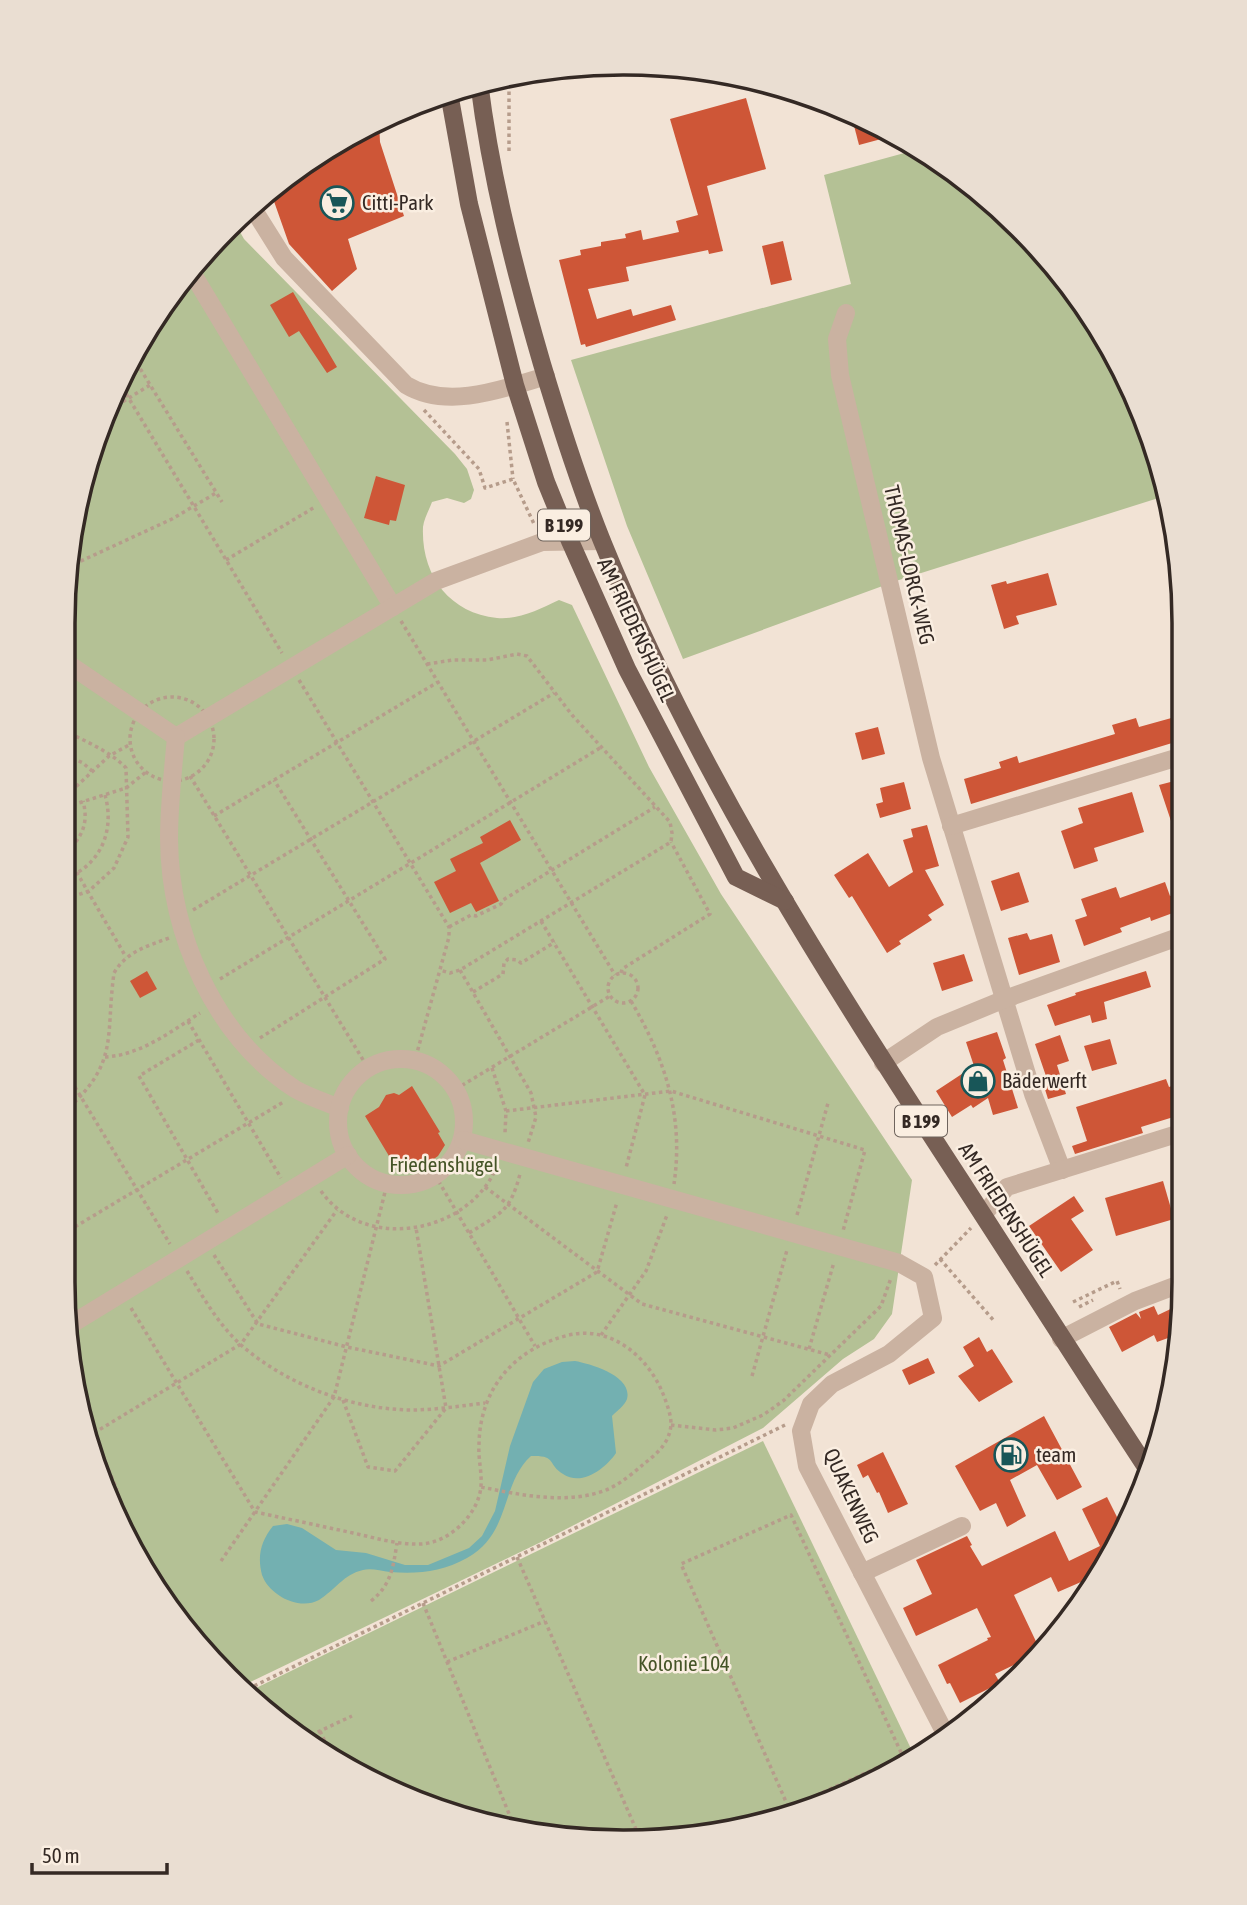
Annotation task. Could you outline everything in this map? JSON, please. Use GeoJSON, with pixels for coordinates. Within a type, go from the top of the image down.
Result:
{"type":"FeatureCollection","features":[{"type":"Feature","properties":{"kind":"main road","name":"AM FRIEDENSHÜGEL"},"geometry":{"type":"LineString","coordinates":[[480,95],[501,216],[566,442],[602,541],[659,668],[719,785],[883,1063],[1142,1460]]}},
{"type":"Feature","properties":{"kind":"main road","name":"AM FRIEDENSHÜGEL"},"geometry":{"type":"LineString","coordinates":[[451,103],[468,204],[515,385],[546,482],[570,541],[627,669],[736,877],[785,901]]}},
{"type":"Feature","properties":{"kind":"street"},"geometry":{"type":"LineString","coordinates":[[257,215],[284,258],[406,385],[418,392],[434,397],[451,396],[515,385],[546,376]]}},
{"type":"Feature","properties":{"kind":"street"},"geometry":{"type":"LineString","coordinates":[[197,280],[393,607]]}},
{"type":"Feature","properties":{"kind":"street","name":"THOMAS-LORCK-WEG"},"geometry":{"type":"LineString","coordinates":[[846,313],[836,339],[839,375],[931,758],[1033,1094],[1062,1170]]}},
{"type":"Feature","properties":{"kind":"street"},"geometry":{"type":"LineString","coordinates":[[176,737],[436,581],[542,541],[602,541]]}},
{"type":"Feature","properties":{"kind":"street"},"geometry":{"type":"LineString","coordinates":[[75,668],[176,737]]}},
{"type":"Feature","properties":{"kind":"street"},"geometry":{"type":"LineString","coordinates":[[176,737],[169,840],[174,891],[182,926],[206,987],[215,1004],[247,1046],[272,1071],[296,1090],[340,1108]]}},
{"type":"Feature","properties":{"kind":"street"},"geometry":{"type":"LineString","coordinates":[[951,826],[1172,759]]}},
{"type":"Feature","properties":{"kind":"street"},"geometry":{"type":"LineString","coordinates":[[883,1063],[937,1027],[1005,999],[1172,939]]}},
{"type":"Feature","properties":{"kind":"street"},"geometry":{"type":"LineString","coordinates":[[391,1059],[415,1060],[438,1070],[456,1089],[464,1111],[463,1140],[453,1158],[435,1175],[412,1184],[387,1184],[365,1173],[348,1155],[339,1132],[340,1108],[350,1085],[368,1068],[391,1059]]}},
{"type":"Feature","properties":{"kind":"street"},"geometry":{"type":"LineString","coordinates":[[983,1215],[1007,1187],[1172,1136]]}},
{"type":"Feature","properties":{"kind":"street"},"geometry":{"type":"LineString","coordinates":[[463,1140],[895,1262],[925,1277],[933,1318],[889,1354],[832,1384],[811,1404],[804,1423]]}},
{"type":"Feature","properties":{"kind":"street"},"geometry":{"type":"LineString","coordinates":[[76,1321],[348,1155]]}},
{"type":"Feature","properties":{"kind":"street"},"geometry":{"type":"LineString","coordinates":[[1061,1339],[1135,1301],[1172,1287]]}},
{"type":"Feature","properties":{"kind":"street","name":"QUAKENWEG"},"geometry":{"type":"LineString","coordinates":[[804,1423],[801,1431],[807,1466],[942,1727]]}},
{"type":"Feature","properties":{"kind":"street"},"geometry":{"type":"LineString","coordinates":[[862,1573],[962,1526]]}},
{"type":"Feature","properties":{"kind":"path"},"geometry":{"type":"LineString","coordinates":[[509,88],[509,155]]}},
{"type":"Feature","properties":{"kind":"path"},"geometry":{"type":"LineString","coordinates":[[139,367],[222,502]]}},
{"type":"Feature","properties":{"kind":"path"},"geometry":{"type":"LineString","coordinates":[[123,401],[150,385]]}},
{"type":"Feature","properties":{"kind":"path"},"geometry":{"type":"LineString","coordinates":[[418,392],[421,407],[479,469],[485,488],[513,479],[542,541]]}},
{"type":"Feature","properties":{"kind":"path"},"geometry":{"type":"LineString","coordinates":[[126,394],[449,927],[449,937],[415,1060]]}},
{"type":"Feature","properties":{"kind":"path"},"geometry":{"type":"LineString","coordinates":[[79,562],[172,519],[216,493]]}},
{"type":"Feature","properties":{"kind":"path"},"geometry":{"type":"LineString","coordinates":[[226,560],[327,500]]}},
{"type":"Feature","properties":{"kind":"path"},"geometry":{"type":"LineString","coordinates":[[393,607],[615,975]]}},
{"type":"Feature","properties":{"kind":"path"},"geometry":{"type":"LineString","coordinates":[[427,664],[453,660],[487,660],[517,654],[527,656],[600,748],[670,822],[671,842],[710,914],[622,969],[621,973]]}},
{"type":"Feature","properties":{"kind":"path"},"geometry":{"type":"LineString","coordinates":[[214,816],[438,682]]}},
{"type":"Feature","properties":{"kind":"path"},"geometry":{"type":"LineString","coordinates":[[75,1103],[95,1080],[105,1057],[110,1038],[114,973],[126,957],[182,926],[251,876],[554,693]]}},
{"type":"Feature","properties":{"kind":"path"},"geometry":{"type":"LineString","coordinates":[[75,736],[119,760],[126,768],[128,837],[114,868],[89,891],[75,896]]}},
{"type":"Feature","properties":{"kind":"path"},"geometry":{"type":"LineString","coordinates":[[75,788],[109,756],[130,745]]}},
{"type":"Feature","properties":{"kind":"path"},"geometry":{"type":"LineString","coordinates":[[206,987],[600,748]]}},
{"type":"Feature","properties":{"kind":"path"},"geometry":{"type":"LineString","coordinates":[[75,759],[92,771]]}},
{"type":"Feature","properties":{"kind":"path"},"geometry":{"type":"LineString","coordinates":[[75,804],[126,788],[146,772]]}},
{"type":"Feature","properties":{"kind":"path"},"geometry":{"type":"LineString","coordinates":[[190,776],[368,1068]]}},
{"type":"Feature","properties":{"kind":"path"},"geometry":{"type":"LineString","coordinates":[[247,1046],[386,959],[274,780]]}},
{"type":"Feature","properties":{"kind":"path"},"geometry":{"type":"LineString","coordinates":[[75,875],[97,856],[108,833],[105,795]]}},
{"type":"Feature","properties":{"kind":"path"},"geometry":{"type":"LineString","coordinates":[[75,845],[85,827],[83,801]]}},
{"type":"Feature","properties":{"kind":"path"},"geometry":{"type":"LineString","coordinates":[[449,927],[501,904],[503,900],[552,869],[655,807]]}},
{"type":"Feature","properties":{"kind":"path"},"geometry":{"type":"LineString","coordinates":[[440,970],[450,973],[460,970],[671,842]]}},
{"type":"Feature","properties":{"kind":"path"},"geometry":{"type":"LineString","coordinates":[[75,869],[126,957]]}},
{"type":"Feature","properties":{"kind":"path"},"geometry":{"type":"LineString","coordinates":[[206,1242],[258,1324],[439,1366],[597,1272],[645,1095],[541,920]]}},
{"type":"Feature","properties":{"kind":"path"},"geometry":{"type":"LineString","coordinates":[[473,992],[503,974],[504,963],[508,959],[521,963],[555,942]]}},
{"type":"Feature","properties":{"kind":"path"},"geometry":{"type":"LineString","coordinates":[[460,970],[511,1056],[536,1107],[536,1116],[509,1206],[469,1233]]}},
{"type":"Feature","properties":{"kind":"path"},"geometry":{"type":"LineString","coordinates":[[615,975],[632,975],[639,985],[631,1001],[620,1003],[610,996],[608,984],[615,975]]}},
{"type":"Feature","properties":{"kind":"path"},"geometry":{"type":"LineString","coordinates":[[456,1089],[610,996]]}},
{"type":"Feature","properties":{"kind":"path"},"geometry":{"type":"LineString","coordinates":[[601,1335],[646,1271],[671,1199],[678,1157],[676,1117],[671,1091],[654,1042],[631,1001]]}},
{"type":"Feature","properties":{"kind":"path"},"geometry":{"type":"LineString","coordinates":[[105,1057],[119,1057],[139,1051],[215,1004]]}},
{"type":"Feature","properties":{"kind":"path"},"geometry":{"type":"LineString","coordinates":[[188,1021],[289,1191]]}},
{"type":"Feature","properties":{"kind":"path"},"geometry":{"type":"LineString","coordinates":[[199,1040],[139,1076],[228,1229]]}},
{"type":"Feature","properties":{"kind":"path"},"geometry":{"type":"LineString","coordinates":[[312,1177],[337,1210],[377,1226],[416,1228],[436,1223],[457,1213],[472,1202],[485,1187],[495,1171],[502,1151],[506,1111],[492,1068]]}},
{"type":"Feature","properties":{"kind":"path"},"geometry":{"type":"LineString","coordinates":[[75,1086],[209,1307],[241,1344],[272,1368],[343,1400],[409,1410],[485,1403]]}},
{"type":"Feature","properties":{"kind":"path"},"geometry":{"type":"LineString","coordinates":[[75,1227],[285,1101],[296,1090]]}},
{"type":"Feature","properties":{"kind":"path"},"geometry":{"type":"LineString","coordinates":[[506,1111],[671,1091],[865,1150],[809,1349]]}},
{"type":"Feature","properties":{"kind":"path"},"geometry":{"type":"LineString","coordinates":[[435,1175],[535,1346]]}},
{"type":"Feature","properties":{"kind":"path"},"geometry":{"type":"LineString","coordinates":[[221,1561],[334,1397],[387,1184]]}},
{"type":"Feature","properties":{"kind":"path"},"geometry":{"type":"LineString","coordinates":[[485,1187],[629,1297],[642,1304],[830,1355]]}},
{"type":"Feature","properties":{"kind":"path"},"geometry":{"type":"LineString","coordinates":[[96,1432],[241,1344],[258,1324],[337,1210]]}},
{"type":"Feature","properties":{"kind":"path"},"geometry":{"type":"LineString","coordinates":[[925,1277],[983,1215]]}},
{"type":"Feature","properties":{"kind":"path"},"geometry":{"type":"LineString","coordinates":[[343,1400],[368,1467],[395,1471],[446,1408],[416,1228]]}},
{"type":"Feature","properties":{"kind":"path"},"geometry":{"type":"LineString","coordinates":[[940,1259],[995,1322]]}},
{"type":"Feature","properties":{"kind":"path"},"geometry":{"type":"LineString","coordinates":[[671,1425],[716,1430],[733,1428],[751,1422],[783,1401],[881,1306],[895,1262]]}},
{"type":"Feature","properties":{"kind":"path"},"geometry":{"type":"LineString","coordinates":[[1073,1302],[1117,1281],[1121,1288],[1111,1293]]}},
{"type":"Feature","properties":{"kind":"path"},"geometry":{"type":"LineString","coordinates":[[123,1293],[257,1512],[397,1543],[423,1544],[446,1536],[472,1513],[481,1487],[478,1443],[485,1403],[498,1380],[513,1363],[535,1346],[575,1334],[601,1335],[626,1346],[642,1359],[663,1392],[671,1425],[667,1439],[657,1453],[627,1477],[607,1490],[561,1497],[481,1487]]}},
{"type":"Feature","properties":{"kind":"path"},"geometry":{"type":"LineString","coordinates":[[1079,1307],[1100,1297]]}},
{"type":"Feature","properties":{"kind":"path"},"geometry":{"type":"LineString","coordinates":[[254,1686],[763,1434],[788,1423],[804,1423]]}},
{"type":"Feature","properties":{"kind":"path"},"geometry":{"type":"LineString","coordinates":[[104,1457],[117,1490]]}},
{"type":"Feature","properties":{"kind":"path"},"geometry":{"type":"LineString","coordinates":[[788,1805],[681,1564],[791,1515],[901,1754]]}},
{"type":"Feature","properties":{"kind":"path"},"geometry":{"type":"LineString","coordinates":[[371,1601],[383,1591],[389,1580],[397,1543]]}},
{"type":"Feature","properties":{"kind":"path"},"geometry":{"type":"LineString","coordinates":[[517,1557],[636,1830]]}},
{"type":"Feature","properties":{"kind":"path"},"geometry":{"type":"LineString","coordinates":[[424,1603],[511,1818]]}},
{"type":"Feature","properties":{"kind":"path"},"geometry":{"type":"LineString","coordinates":[[447,1662],[545,1621]]}},
{"type":"Feature","properties":{"kind":"path"},"geometry":{"type":"LineString","coordinates":[[314,1734],[352,1716]]}},
{"type":"Feature","properties":{"kind":"path"},"geometry":{"type":"LineString","coordinates":[[320,1731],[325,1740]]}},
{"type":"Feature","properties":{"kind":"green space"},"geometry":{"type":"Polygon","coordinates":[[[904,153],[957,189],[1011,236],[1058,290],[1098,349],[1143,447],[1157,499],[899,580],[683,659],[627,526],[571,360],[851,284],[824,175],[904,153]]]}},
{"type":"Feature","properties":{"kind":"green space","name":"Friedenshügel"},"geometry":{"type":"Polygon","coordinates":[[[240,232],[467,469],[474,490],[471,499],[464,503],[447,498],[432,502],[423,527],[427,561],[441,589],[465,608],[480,615],[497,618],[521,616],[559,600],[572,605],[649,767],[721,894],[912,1180],[892,1314],[874,1339],[843,1359],[763,1428],[539,1543],[250,1682],[211,1643],[149,1556],[104,1458],[86,1388],[76,1317],[75,1282],[75,624],[80,552],[104,447],[132,381],[149,349],[189,290],[240,232]]]}},
{"type":"Feature","properties":{"kind":"green space","name":"Kolonie 104"},"geometry":{"type":"Polygon","coordinates":[[[763,1441],[911,1748],[833,1788],[765,1811],[659,1829],[588,1829],[482,1811],[414,1788],[349,1756],[290,1716],[256,1688],[763,1441]]]}},
{"type":"Feature","properties":{"kind":"water"},"geometry":{"type":"Polygon","coordinates":[[[575,1361],[609,1372],[624,1384],[627,1391],[623,1406],[612,1416],[616,1453],[600,1470],[585,1477],[570,1477],[545,1457],[531,1456],[514,1480],[492,1535],[481,1548],[467,1558],[448,1566],[410,1573],[363,1570],[350,1575],[325,1596],[311,1603],[294,1602],[271,1589],[262,1575],[260,1555],[263,1543],[273,1526],[287,1524],[302,1528],[336,1550],[366,1553],[405,1565],[428,1565],[469,1548],[482,1536],[495,1511],[510,1446],[533,1382],[544,1369],[562,1362],[575,1361]]]}},
{"type":"Feature","properties":{"kind":"building"},"geometry":{"type":"Polygon","coordinates":[[[746,98],[766,169],[707,186],[723,251],[709,254],[708,250],[626,267],[629,281],[588,289],[597,319],[631,309],[633,316],[671,305],[676,320],[586,347],[585,344],[581,345],[559,260],[581,255],[580,250],[601,246],[601,242],[626,238],[625,234],[641,230],[643,240],[679,232],[676,221],[698,215],[670,119],[746,98]]]}},
{"type":"Feature","properties":{"kind":"building"},"geometry":{"type":"Polygon","coordinates":[[[854,127],[880,139],[859,145],[854,127]]]}},
{"type":"Feature","properties":{"kind":"building","name":"Citti-Park"},"geometry":{"type":"Polygon","coordinates":[[[380,133],[380,142],[404,216],[348,239],[357,269],[332,291],[289,244],[274,202],[319,168],[380,133]]]}},
{"type":"Feature","properties":{"kind":"building"},"geometry":{"type":"Polygon","coordinates":[[[783,241],[792,280],[771,285],[762,246],[783,241]]]}},
{"type":"Feature","properties":{"kind":"building"},"geometry":{"type":"Polygon","coordinates":[[[293,292],[337,367],[327,373],[299,331],[289,337],[270,305],[293,292]]]}},
{"type":"Feature","properties":{"kind":"building"},"geometry":{"type":"Polygon","coordinates":[[[376,476],[405,485],[396,521],[390,520],[389,525],[364,518],[376,476]]]}},
{"type":"Feature","properties":{"kind":"building"},"geometry":{"type":"Polygon","coordinates":[[[1048,573],[1057,605],[1016,616],[1019,624],[1004,629],[991,585],[1006,581],[1007,584],[1048,573]]]}},
{"type":"Feature","properties":{"kind":"building"},"geometry":{"type":"Polygon","coordinates":[[[1136,718],[1139,727],[1172,718],[1172,743],[971,804],[964,779],[1001,768],[999,762],[1017,756],[1019,763],[1115,734],[1112,725],[1136,718]]]}},
{"type":"Feature","properties":{"kind":"building"},"geometry":{"type":"Polygon","coordinates":[[[878,727],[885,754],[862,760],[855,733],[878,727]]]}},
{"type":"Feature","properties":{"kind":"building"},"geometry":{"type":"Polygon","coordinates":[[[904,782],[911,809],[880,818],[876,804],[883,802],[880,788],[904,782]]]}},
{"type":"Feature","properties":{"kind":"building"},"geometry":{"type":"Polygon","coordinates":[[[1172,782],[1171,821],[1159,785],[1172,782]]]}},
{"type":"Feature","properties":{"kind":"building"},"geometry":{"type":"Polygon","coordinates":[[[1132,792],[1144,832],[1094,848],[1098,861],[1074,869],[1061,831],[1083,823],[1078,808],[1132,792]]]}},
{"type":"Feature","properties":{"kind":"building"},"geometry":{"type":"Polygon","coordinates":[[[510,820],[521,840],[480,863],[499,901],[476,912],[471,903],[450,913],[434,882],[456,871],[450,859],[483,843],[480,837],[510,820]]]}},
{"type":"Feature","properties":{"kind":"building"},"geometry":{"type":"Polygon","coordinates":[[[927,825],[939,866],[925,870],[944,905],[928,915],[932,920],[899,941],[901,944],[887,953],[852,896],[849,898],[834,875],[868,853],[889,887],[913,872],[903,840],[913,837],[911,829],[927,825]]]}},
{"type":"Feature","properties":{"kind":"building"},"geometry":{"type":"Polygon","coordinates":[[[1019,872],[1029,902],[1001,911],[991,881],[1019,872]]]}},
{"type":"Feature","properties":{"kind":"building"},"geometry":{"type":"Polygon","coordinates":[[[1165,882],[1170,896],[1172,895],[1172,913],[1151,921],[1150,917],[1120,928],[1122,932],[1084,946],[1075,920],[1087,916],[1081,899],[1116,887],[1120,898],[1165,882]]]}},
{"type":"Feature","properties":{"kind":"building"},"geometry":{"type":"Polygon","coordinates":[[[1027,933],[1030,940],[1052,934],[1060,962],[1019,975],[1008,938],[1027,933]]]}},
{"type":"Feature","properties":{"kind":"building"},"geometry":{"type":"Polygon","coordinates":[[[964,954],[973,981],[942,991],[933,963],[964,954]]]}},
{"type":"Feature","properties":{"kind":"building"},"geometry":{"type":"Polygon","coordinates":[[[147,971],[157,989],[140,998],[130,981],[147,971]]]}},
{"type":"Feature","properties":{"kind":"building"},"geometry":{"type":"Polygon","coordinates":[[[1146,971],[1151,987],[1104,1002],[1107,1019],[1092,1023],[1090,1015],[1055,1026],[1047,1005],[1076,995],[1075,993],[1146,971]]]}},
{"type":"Feature","properties":{"kind":"building"},"geometry":{"type":"Polygon","coordinates":[[[997,1032],[1018,1108],[993,1115],[988,1098],[952,1117],[936,1091],[974,1066],[966,1042],[997,1032]]]}},
{"type":"Feature","properties":{"kind":"building"},"geometry":{"type":"Polygon","coordinates":[[[1060,1035],[1069,1061],[1057,1065],[1066,1094],[1048,1099],[1042,1080],[1047,1079],[1035,1044],[1060,1035]]]}},
{"type":"Feature","properties":{"kind":"building"},"geometry":{"type":"Polygon","coordinates":[[[1110,1039],[1117,1064],[1092,1071],[1084,1046],[1110,1039]]]}},
{"type":"Feature","properties":{"kind":"building"},"geometry":{"type":"Polygon","coordinates":[[[1166,1079],[1169,1087],[1172,1086],[1172,1117],[1141,1127],[1143,1133],[1075,1154],[1072,1146],[1087,1141],[1076,1107],[1166,1079]]]}},
{"type":"Feature","properties":{"kind":"building"},"geometry":{"type":"Polygon","coordinates":[[[412,1086],[445,1145],[438,1156],[424,1166],[401,1172],[365,1116],[379,1107],[386,1095],[399,1095],[412,1086]]]}},
{"type":"Feature","properties":{"kind":"building"},"geometry":{"type":"Polygon","coordinates":[[[1163,1181],[1172,1220],[1116,1236],[1105,1198],[1163,1181]]]}},
{"type":"Feature","properties":{"kind":"building"},"geometry":{"type":"Polygon","coordinates":[[[1074,1196],[1084,1211],[1071,1219],[1093,1250],[1061,1272],[1029,1226],[1074,1196]]]}},
{"type":"Feature","properties":{"kind":"building"},"geometry":{"type":"Polygon","coordinates":[[[1154,1306],[1158,1315],[1171,1309],[1169,1339],[1157,1342],[1154,1335],[1122,1352],[1109,1327],[1136,1313],[1141,1319],[1139,1312],[1154,1306]]]}},
{"type":"Feature","properties":{"kind":"building"},"geometry":{"type":"Polygon","coordinates":[[[979,1337],[987,1352],[992,1349],[1013,1382],[979,1402],[958,1376],[974,1366],[963,1347],[979,1337]]]}},
{"type":"Feature","properties":{"kind":"building"},"geometry":{"type":"Polygon","coordinates":[[[928,1358],[935,1373],[909,1385],[902,1370],[928,1358]]]}},
{"type":"Feature","properties":{"kind":"building"},"geometry":{"type":"Polygon","coordinates":[[[1044,1416],[1082,1487],[1057,1500],[1037,1465],[1010,1480],[1026,1516],[1007,1527],[996,1503],[980,1511],[955,1466],[1044,1416]]]}},
{"type":"Feature","properties":{"kind":"building"},"geometry":{"type":"Polygon","coordinates":[[[883,1452],[908,1504],[888,1513],[879,1492],[877,1493],[868,1475],[863,1478],[857,1465],[883,1452]]]}},
{"type":"Feature","properties":{"kind":"building"},"geometry":{"type":"Polygon","coordinates":[[[1107,1497],[1118,1518],[1098,1556],[1081,1582],[1058,1592],[1051,1577],[1014,1595],[1036,1642],[1016,1664],[995,1674],[999,1681],[993,1687],[960,1703],[938,1665],[991,1637],[977,1608],[916,1636],[903,1608],[932,1594],[916,1560],[967,1536],[982,1566],[1055,1531],[1069,1561],[1100,1546],[1082,1509],[1107,1497]]]}},
{"type":"Feature","properties":{"kind":"place","name":"Citti-Park"},"geometry":{"type":"Point","coordinates":[337,203]}},
{"type":"Feature","properties":{"kind":"place","name":"Bäderwerft"},"geometry":{"type":"Point","coordinates":[978,1081]}},
{"type":"Feature","properties":{"kind":"place","name":"team"},"geometry":{"type":"Point","coordinates":[1011,1455]}}]}
